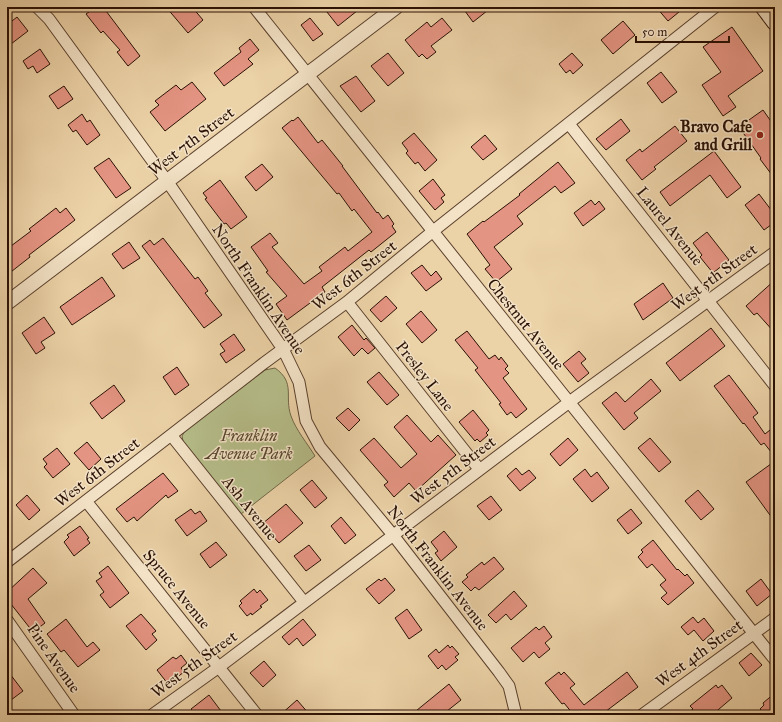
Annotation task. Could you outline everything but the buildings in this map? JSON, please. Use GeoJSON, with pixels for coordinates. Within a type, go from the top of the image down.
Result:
{"type":"FeatureCollection","features":[{"type":"Feature","properties":{"kind":"main road"},"geometry":{"type":"LineString","coordinates":[[763,7],[775,23]]}},
{"type":"Feature","properties":{"kind":"street","name":"North Franklin Avenue"},"geometry":{"type":"LineString","coordinates":[[37,7],[49,19],[167,181],[283,349],[299,382],[306,421],[320,447],[393,535],[508,686],[516,715]]}},
{"type":"Feature","properties":{"kind":"street","name":"Chestnut Avenue"},"geometry":{"type":"LineString","coordinates":[[254,7],[568,403],[775,660]]}},
{"type":"Feature","properties":{"kind":"street","name":"West 7th Street"},"geometry":{"type":"LineString","coordinates":[[7,303],[396,7]]}},
{"type":"Feature","properties":{"kind":"street","name":"West 6th Street"},"geometry":{"type":"LineString","coordinates":[[7,562],[283,349],[347,302],[432,232],[715,7]]}},
{"type":"Feature","properties":{"kind":"street","name":"Laurel Avenue"},"geometry":{"type":"LineString","coordinates":[[568,124],[709,300],[775,386]]}},
{"type":"Feature","properties":{"kind":"street","name":"West 5th Street"},"geometry":{"type":"LineString","coordinates":[[152,715],[218,667],[568,403],[775,252]]}},
{"type":"Feature","properties":{"kind":"street","name":"Presley Lane"},"geometry":{"type":"LineString","coordinates":[[347,302],[479,470]]}},
{"type":"Feature","properties":{"kind":"street","name":"Ash Avenue"},"geometry":{"type":"LineString","coordinates":[[171,435],[304,602]]}},
{"type":"Feature","properties":{"kind":"street","name":"Spruce Avenue"},"geometry":{"type":"LineString","coordinates":[[86,501],[257,715]]}},
{"type":"Feature","properties":{"kind":"street","name":"West 4th Street"},"geometry":{"type":"LineString","coordinates":[[642,715],[775,618]]}},
{"type":"Feature","properties":{"kind":"street","name":"Pine Avenue"},"geometry":{"type":"LineString","coordinates":[[7,620],[74,715]]}},
{"type":"Feature","properties":{"kind":"green space","name":"Franklin Avenue Park"},"geometry":{"type":"Polygon","coordinates":[[[275,368],[285,379],[288,390],[289,409],[293,421],[315,456],[241,514],[183,441],[182,436],[185,431],[265,370],[275,368]]]}},
{"type":"Feature","properties":{"kind":"place","name":"Bravo Cafe and Grill"},"geometry":{"type":"Point","coordinates":[760,135]}}]}
